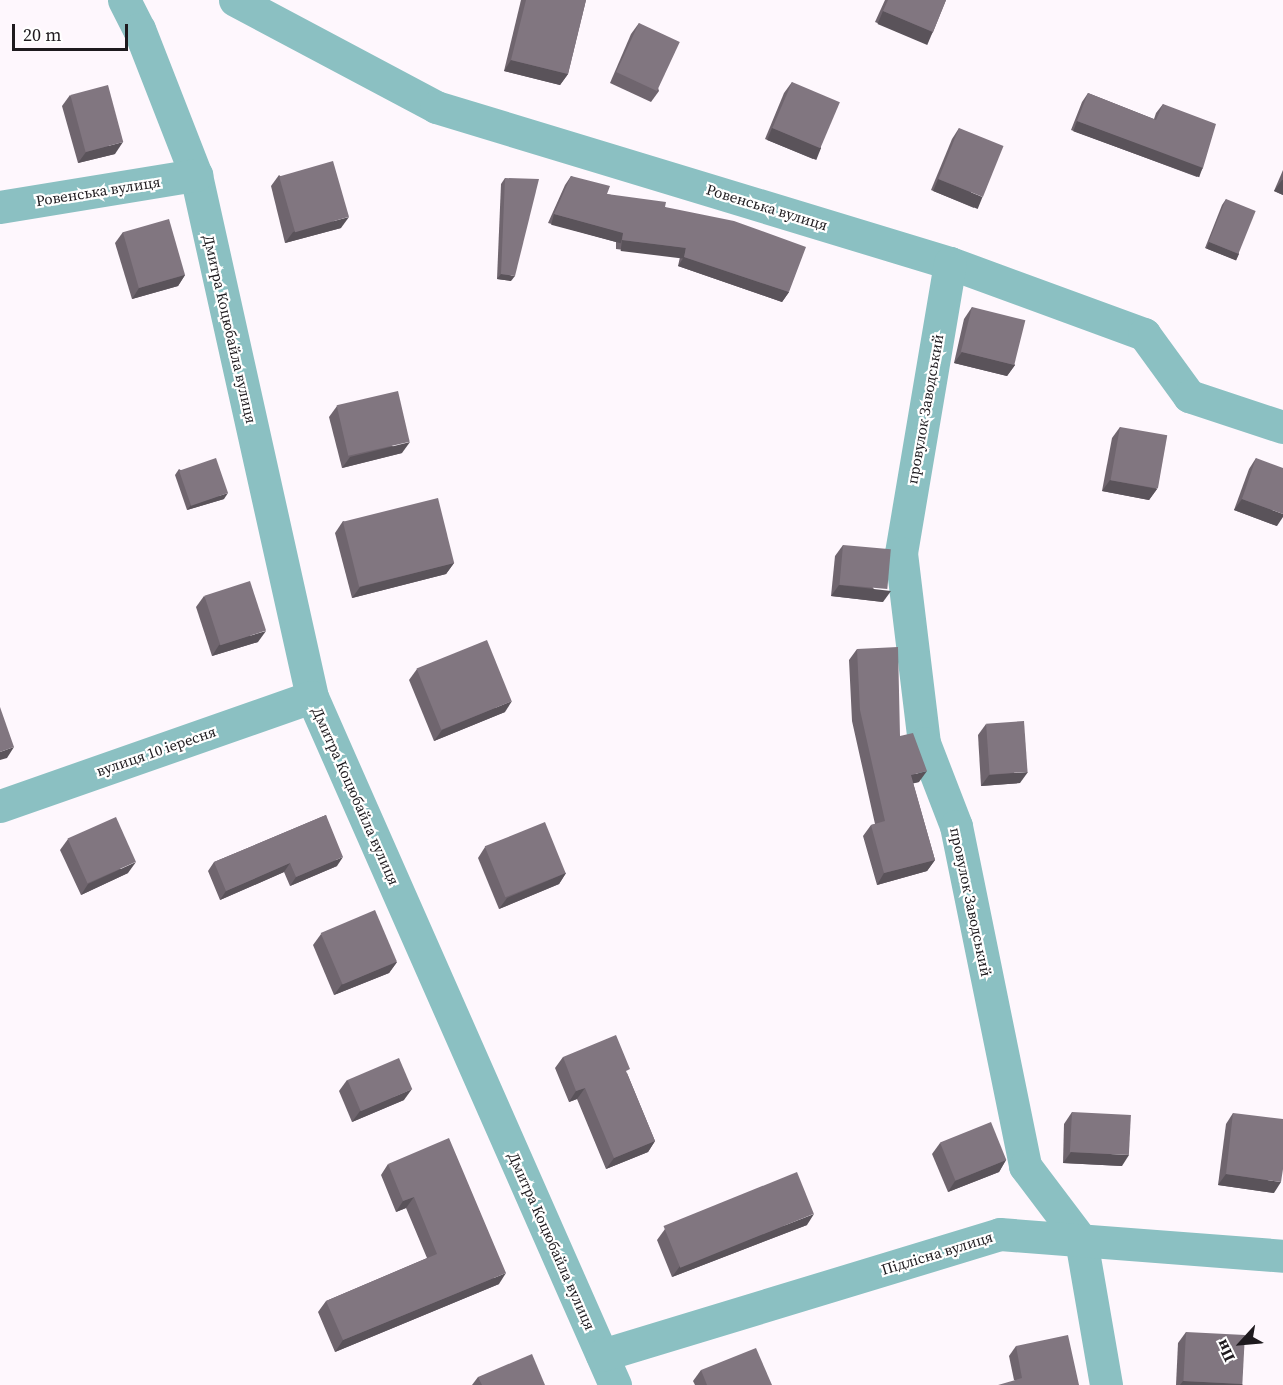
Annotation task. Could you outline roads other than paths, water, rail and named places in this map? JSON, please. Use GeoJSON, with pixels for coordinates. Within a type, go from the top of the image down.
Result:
{"type":"FeatureCollection","features":[{"type":"Feature","properties":{"kind":"street","name":"Дмитра Коцюбайла вулиця"},"geometry":{"type":"LineString","coordinates":[[123,0],[139,29],[196,175],[312,697],[615,1385]]}},
{"type":"Feature","properties":{"kind":"street","name":"Ровенська вулиця"},"geometry":{"type":"LineString","coordinates":[[235,0],[436,107],[950,263],[1144,334],[1189,396],[1283,427]]}},
{"type":"Feature","properties":{"kind":"street","name":"Ровенська вулиця"},"geometry":{"type":"LineString","coordinates":[[0,207],[196,175]]}},
{"type":"Feature","properties":{"kind":"street","name":"провулок Заводський"},"geometry":{"type":"LineString","coordinates":[[950,263],[900,553],[924,743],[956,826],[1025,1166],[1081,1240],[1106,1385]]}},
{"type":"Feature","properties":{"kind":"street","name":"вулиця 10 іересня"},"geometry":{"type":"LineString","coordinates":[[0,806],[312,697]]}},
{"type":"Feature","properties":{"kind":"street","name":"Підлісна вулиця"},"geometry":{"type":"LineString","coordinates":[[602,1355],[1000,1234],[1283,1256]]}}]}
